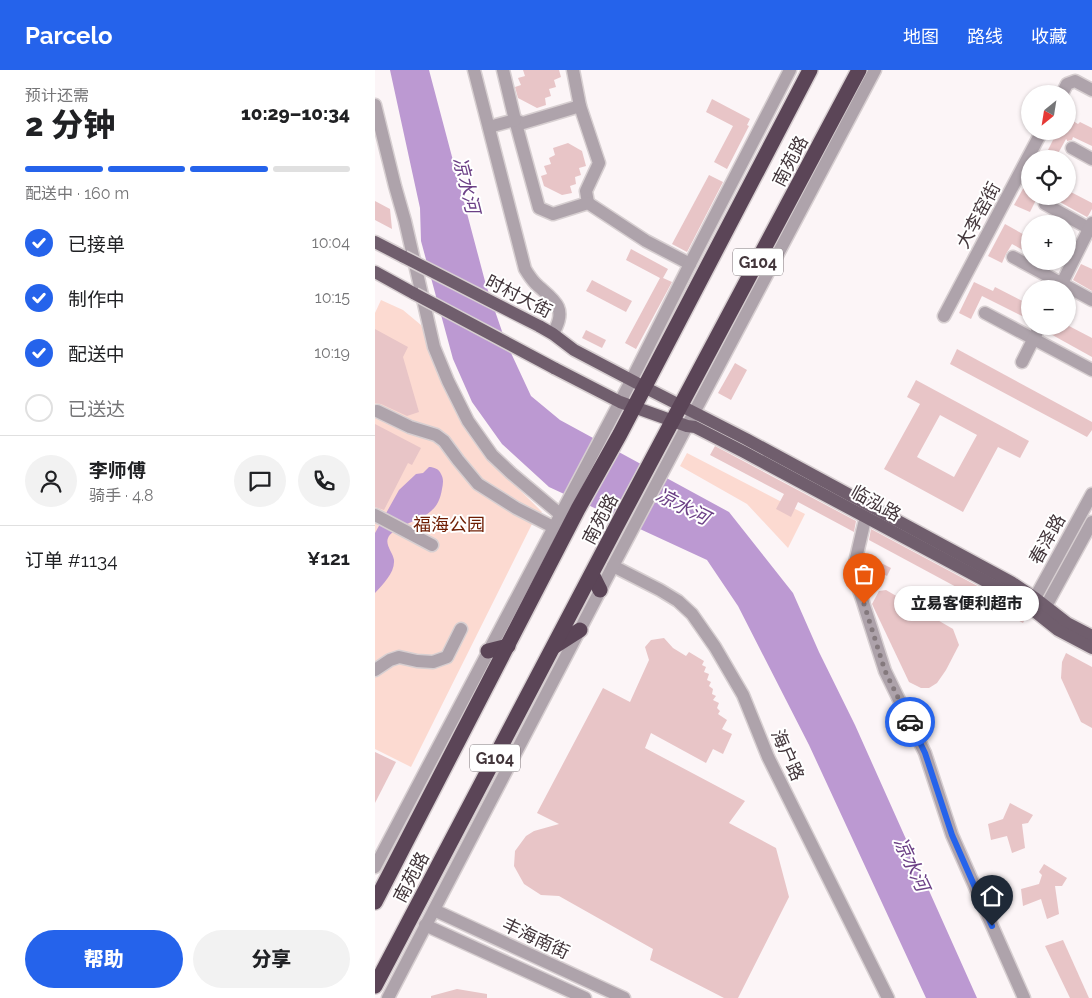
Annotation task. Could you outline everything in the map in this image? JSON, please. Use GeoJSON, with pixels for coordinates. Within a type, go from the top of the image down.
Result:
{"type":"FeatureCollection","features":[{"type":"Feature","properties":{"kind":"highway","name":"南苑路"},"geometry":{"type":"LineString","coordinates":[[375,902],[508,646],[573,506],[810,70]]}},
{"type":"Feature","properties":{"kind":"highway","name":"南苑路"},"geometry":{"type":"LineString","coordinates":[[375,986],[592,574],[622,533],[680,423],[859,70]]}},
{"type":"Feature","properties":{"kind":"highway"},"geometry":{"type":"LineString","coordinates":[[592,574],[600,590]]}},
{"type":"Feature","properties":{"kind":"highway"},"geometry":{"type":"LineString","coordinates":[[521,589],[527,607]]}},
{"type":"Feature","properties":{"kind":"highway"},"geometry":{"type":"LineString","coordinates":[[553,647],[580,630]]}},
{"type":"Feature","properties":{"kind":"highway"},"geometry":{"type":"LineString","coordinates":[[488,651],[508,646]]}},
{"type":"Feature","properties":{"kind":"main road","name":"时村大街"},"geometry":{"type":"LineString","coordinates":[[375,242],[539,326],[574,350],[638,384]]}},
{"type":"Feature","properties":{"kind":"main road"},"geometry":{"type":"LineString","coordinates":[[375,272],[554,368],[627,404]]}},
{"type":"Feature","properties":{"kind":"main road","name":"临泓路"},"geometry":{"type":"LineString","coordinates":[[638,384],[746,439],[1011,582],[1058,630],[1092,648]]}},
{"type":"Feature","properties":{"kind":"main road","name":"临泓路"},"geometry":{"type":"LineString","coordinates":[[627,404],[695,427],[1019,599],[1035,605],[1046,606],[1067,623],[1092,636]]}},
{"type":"Feature","properties":{"kind":"street"},"geometry":{"type":"LineString","coordinates":[[474,70],[525,268],[534,282],[558,307],[558,324],[553,334]]}},
{"type":"Feature","properties":{"kind":"street"},"geometry":{"type":"LineString","coordinates":[[503,70],[539,208],[553,214],[588,203]]}},
{"type":"Feature","properties":{"kind":"street"},"geometry":{"type":"LineString","coordinates":[[573,70],[581,106],[599,164],[586,191],[588,203],[646,241],[690,264]]}},
{"type":"Feature","properties":{"kind":"street"},"geometry":{"type":"LineString","coordinates":[[638,384],[690,264],[790,70]]}},
{"type":"Feature","properties":{"kind":"street"},"geometry":{"type":"LineString","coordinates":[[687,409],[875,70]]}},
{"type":"Feature","properties":{"kind":"street"},"geometry":{"type":"LineString","coordinates":[[1066,85],[1075,81],[1092,90]]}},
{"type":"Feature","properties":{"kind":"street"},"geometry":{"type":"LineString","coordinates":[[375,105],[405,221],[434,347],[448,381],[468,421],[493,456],[561,515]]}},
{"type":"Feature","properties":{"kind":"street"},"geometry":{"type":"LineString","coordinates":[[489,127],[515,120],[523,123],[581,106]]}},
{"type":"Feature","properties":{"kind":"street","name":"大李窑街"},"geometry":{"type":"LineString","coordinates":[[944,316],[1037,140]]}},
{"type":"Feature","properties":{"kind":"street"},"geometry":{"type":"LineString","coordinates":[[1072,148],[1092,159]]}},
{"type":"Feature","properties":{"kind":"street"},"geometry":{"type":"LineString","coordinates":[[1047,205],[1091,227],[1063,280]]}},
{"type":"Feature","properties":{"kind":"street"},"geometry":{"type":"LineString","coordinates":[[1013,257],[1050,280]]}},
{"type":"Feature","properties":{"kind":"street"},"geometry":{"type":"LineString","coordinates":[[1076,293],[1092,300]]}},
{"type":"Feature","properties":{"kind":"street"},"geometry":{"type":"LineString","coordinates":[[985,313],[1092,370]]}},
{"type":"Feature","properties":{"kind":"street"},"geometry":{"type":"LineString","coordinates":[[1022,362],[1036,335]]}},
{"type":"Feature","properties":{"kind":"street"},"geometry":{"type":"LineString","coordinates":[[377,411],[410,427],[436,434],[444,441],[478,484],[516,508],[555,528]]}},
{"type":"Feature","properties":{"kind":"street","name":"春泽路"},"geometry":{"type":"LineString","coordinates":[[1035,605],[1092,494]]}},
{"type":"Feature","properties":{"kind":"street"},"geometry":{"type":"LineString","coordinates":[[375,867],[561,515],[573,506]]}},
{"type":"Feature","properties":{"kind":"street"},"geometry":{"type":"LineString","coordinates":[[376,516],[432,545]]}},
{"type":"Feature","properties":{"kind":"street"},"geometry":{"type":"LineString","coordinates":[[867,518],[853,571],[885,671],[925,753],[952,835],[1023,998]]}},
{"type":"Feature","properties":{"kind":"street","name":"春泽路"},"geometry":{"type":"LineString","coordinates":[[1046,606],[1092,522]]}},
{"type":"Feature","properties":{"kind":"street"},"geometry":{"type":"LineString","coordinates":[[388,998],[613,566],[622,533]]}},
{"type":"Feature","properties":{"kind":"street","name":"海户路"},"geometry":{"type":"LineString","coordinates":[[613,566],[678,601],[692,614],[715,647],[743,695],[768,757],[888,998]]}},
{"type":"Feature","properties":{"kind":"street"},"geometry":{"type":"LineString","coordinates":[[375,670],[390,660],[399,657],[433,662],[447,657],[461,629]]}},
{"type":"Feature","properties":{"kind":"street","name":"丰海南街"},"geometry":{"type":"LineString","coordinates":[[433,910],[624,998]]}},
{"type":"Feature","properties":{"kind":"street","name":"丰海南街"},"geometry":{"type":"LineString","coordinates":[[425,925],[585,998]]}},
{"type":"Feature","properties":{"kind":"green space","name":"福海公园"},"geometry":{"type":"Polygon","coordinates":[[[381,300],[403,310],[421,325],[460,419],[496,466],[542,512],[533,522],[411,767],[375,749],[375,313],[381,300]]]}},
{"type":"Feature","properties":{"kind":"green space"},"geometry":{"type":"Polygon","coordinates":[[[687,453],[805,514],[788,548],[747,504],[680,466],[687,453]]]}},
{"type":"Feature","properties":{"kind":"water","name":"凉水河"},"geometry":{"type":"Polygon","coordinates":[[[390,70],[429,70],[486,285],[505,340],[531,396],[560,420],[729,512],[793,593],[819,652],[855,725],[977,998],[926,998],[809,745],[738,606],[707,560],[549,487],[502,444],[472,402],[453,359],[421,241],[420,208],[390,70]]]}},
{"type":"Feature","properties":{"kind":"water"},"geometry":{"type":"Polygon","coordinates":[[[429,467],[438,470],[442,476],[443,483],[440,498],[426,515],[391,533],[387,541],[394,560],[393,569],[375,593],[375,533],[399,490],[416,474],[423,473],[429,467]]]}},
{"type":"Feature","properties":{"kind":"building"},"geometry":{"type":"Polygon","coordinates":[[[523,70],[559,70],[561,77],[554,80],[556,87],[549,89],[551,96],[545,98],[546,105],[537,108],[518,98],[515,87],[521,85],[518,78],[525,76],[523,70]]]}},
{"type":"Feature","properties":{"kind":"building"},"geometry":{"type":"Polygon","coordinates":[[[712,99],[750,119],[747,125],[749,126],[727,169],[714,162],[733,126],[706,112],[712,99]]]}},
{"type":"Feature","properties":{"kind":"building"},"geometry":{"type":"Polygon","coordinates":[[[1080,122],[1092,128],[1092,146],[1076,138],[1076,123],[1078,124],[1080,122]]]}},
{"type":"Feature","properties":{"kind":"building"},"geometry":{"type":"Polygon","coordinates":[[[1053,140],[1065,140],[1060,150],[1048,150],[1053,140]]]}},
{"type":"Feature","properties":{"kind":"building"},"geometry":{"type":"Polygon","coordinates":[[[568,143],[582,151],[586,166],[579,168],[581,175],[575,177],[576,184],[570,186],[572,193],[562,195],[544,186],[541,176],[547,174],[544,166],[551,164],[549,158],[555,155],[553,148],[568,143]]]}},
{"type":"Feature","properties":{"kind":"building"},"geometry":{"type":"Polygon","coordinates":[[[709,175],[723,182],[687,252],[672,244],[709,175]]]}},
{"type":"Feature","properties":{"kind":"building"},"geometry":{"type":"Polygon","coordinates":[[[1021,192],[1021,205],[1034,205],[1030,212],[1014,205],[1021,192]]]}},
{"type":"Feature","properties":{"kind":"building"},"geometry":{"type":"Polygon","coordinates":[[[1076,195],[1092,203],[1092,209],[1087,217],[1065,205],[1076,205],[1076,195]]]}},
{"type":"Feature","properties":{"kind":"building"},"geometry":{"type":"Polygon","coordinates":[[[375,201],[390,209],[392,229],[375,220],[375,201]]]}},
{"type":"Feature","properties":{"kind":"building"},"geometry":{"type":"Polygon","coordinates":[[[1005,224],[1021,233],[1021,249],[1012,244],[1002,263],[988,256],[1005,224]]]}},
{"type":"Feature","properties":{"kind":"building"},"geometry":{"type":"Polygon","coordinates":[[[631,249],[668,269],[663,278],[672,282],[636,349],[625,343],[660,278],[626,260],[631,249]]]}},
{"type":"Feature","properties":{"kind":"building"},"geometry":{"type":"Polygon","coordinates":[[[1081,264],[1092,269],[1092,291],[1076,280],[1073,280],[1081,264]]]}},
{"type":"Feature","properties":{"kind":"building"},"geometry":{"type":"Polygon","coordinates":[[[592,280],[632,301],[626,312],[586,291],[592,280]]]}},
{"type":"Feature","properties":{"kind":"building"},"geometry":{"type":"Polygon","coordinates":[[[974,282],[993,291],[995,287],[1021,300],[1021,316],[982,296],[971,319],[959,313],[974,282]]]}},
{"type":"Feature","properties":{"kind":"building"},"geometry":{"type":"Polygon","coordinates":[[[375,329],[408,347],[403,357],[419,412],[407,416],[375,403],[375,329]]]}},
{"type":"Feature","properties":{"kind":"building"},"geometry":{"type":"Polygon","coordinates":[[[586,330],[606,340],[602,348],[582,338],[586,330]]]}},
{"type":"Feature","properties":{"kind":"building"},"geometry":{"type":"Polygon","coordinates":[[[1076,330],[1092,338],[1092,357],[1052,335],[1076,335],[1076,330]]]}},
{"type":"Feature","properties":{"kind":"building"},"geometry":{"type":"Polygon","coordinates":[[[957,349],[1092,422],[1092,430],[1087,437],[950,364],[957,349]]]}},
{"type":"Feature","properties":{"kind":"building"},"geometry":{"type":"Polygon","coordinates":[[[735,363],[747,370],[731,400],[718,393],[735,363]]]}},
{"type":"Feature","properties":{"kind":"building"},"geometry":{"type":"Polygon","coordinates":[[[916,380],[1029,441],[1020,458],[998,447],[963,512],[884,469],[920,404],[907,397],[916,380]],[[940,415],[917,457],[954,477],[977,435],[940,415]]]}},
{"type":"Feature","properties":{"kind":"building"},"geometry":{"type":"Polygon","coordinates":[[[375,424],[421,448],[412,465],[408,463],[384,510],[375,507],[375,424]]]}},
{"type":"Feature","properties":{"kind":"building"},"geometry":{"type":"Polygon","coordinates":[[[715,446],[856,521],[854,532],[798,502],[791,517],[776,509],[784,494],[710,455],[715,446]]]}},
{"type":"Feature","properties":{"kind":"building"},"geometry":{"type":"Polygon","coordinates":[[[871,529],[1015,606],[1027,615],[1023,623],[869,540],[871,529]]]}},
{"type":"Feature","properties":{"kind":"building"},"geometry":{"type":"Polygon","coordinates":[[[865,555],[891,568],[887,576],[863,563],[865,555]]]}},
{"type":"Feature","properties":{"kind":"building"},"geometry":{"type":"Polygon","coordinates":[[[886,590],[953,629],[959,645],[937,683],[929,688],[921,688],[909,682],[872,604],[879,591],[886,590]]]}},
{"type":"Feature","properties":{"kind":"building"},"geometry":{"type":"Polygon","coordinates":[[[664,638],[673,648],[686,656],[689,652],[704,661],[702,665],[706,667],[704,672],[709,674],[707,680],[711,682],[709,686],[713,689],[712,694],[716,696],[713,700],[719,703],[717,708],[720,711],[718,714],[727,720],[722,729],[732,734],[723,754],[713,749],[706,763],[651,733],[645,748],[745,801],[729,823],[776,848],[789,897],[738,998],[724,998],[650,960],[653,949],[559,896],[541,895],[524,884],[514,866],[515,851],[526,836],[534,831],[559,824],[537,813],[603,688],[630,702],[649,660],[645,647],[651,640],[664,638]]]}},
{"type":"Feature","properties":{"kind":"building"},"geometry":{"type":"Polygon","coordinates":[[[1066,653],[1092,667],[1092,728],[1081,722],[1061,678],[1062,662],[1066,653]]]}},
{"type":"Feature","properties":{"kind":"building"},"geometry":{"type":"Polygon","coordinates":[[[375,752],[396,762],[375,803],[375,752]]]}},
{"type":"Feature","properties":{"kind":"building"},"geometry":{"type":"Polygon","coordinates":[[[1010,803],[1033,815],[1028,823],[1022,824],[1025,848],[1012,853],[1007,836],[991,840],[988,824],[1003,819],[1010,803]]]}},
{"type":"Feature","properties":{"kind":"building"},"geometry":{"type":"Polygon","coordinates":[[[1044,864],[1067,878],[1062,886],[1055,886],[1059,914],[1047,919],[1041,899],[1023,906],[1021,889],[1039,884],[1042,875],[1039,872],[1044,864]]]}},
{"type":"Feature","properties":{"kind":"building"},"geometry":{"type":"Polygon","coordinates":[[[1063,940],[1089,998],[1070,998],[1045,946],[1063,940]]]}},
{"type":"Feature","properties":{"kind":"building"},"geometry":{"type":"Polygon","coordinates":[[[457,989],[487,994],[487,998],[431,998],[431,996],[457,989]]]}},
{"type":"Feature","properties":{"kind":"way so far"},"geometry":{"type":"LineString","coordinates":[[864,604],[885,671],[910,722]]}},
{"type":"Feature","properties":{"kind":"place","name":"立易客便利超市"},"geometry":{"type":"Point","coordinates":[864,604]}},
{"type":"Feature","properties":{"kind":"route"},"geometry":{"type":"LineString","coordinates":[[910,722],[925,753],[952,835],[992,926]]}}]}
